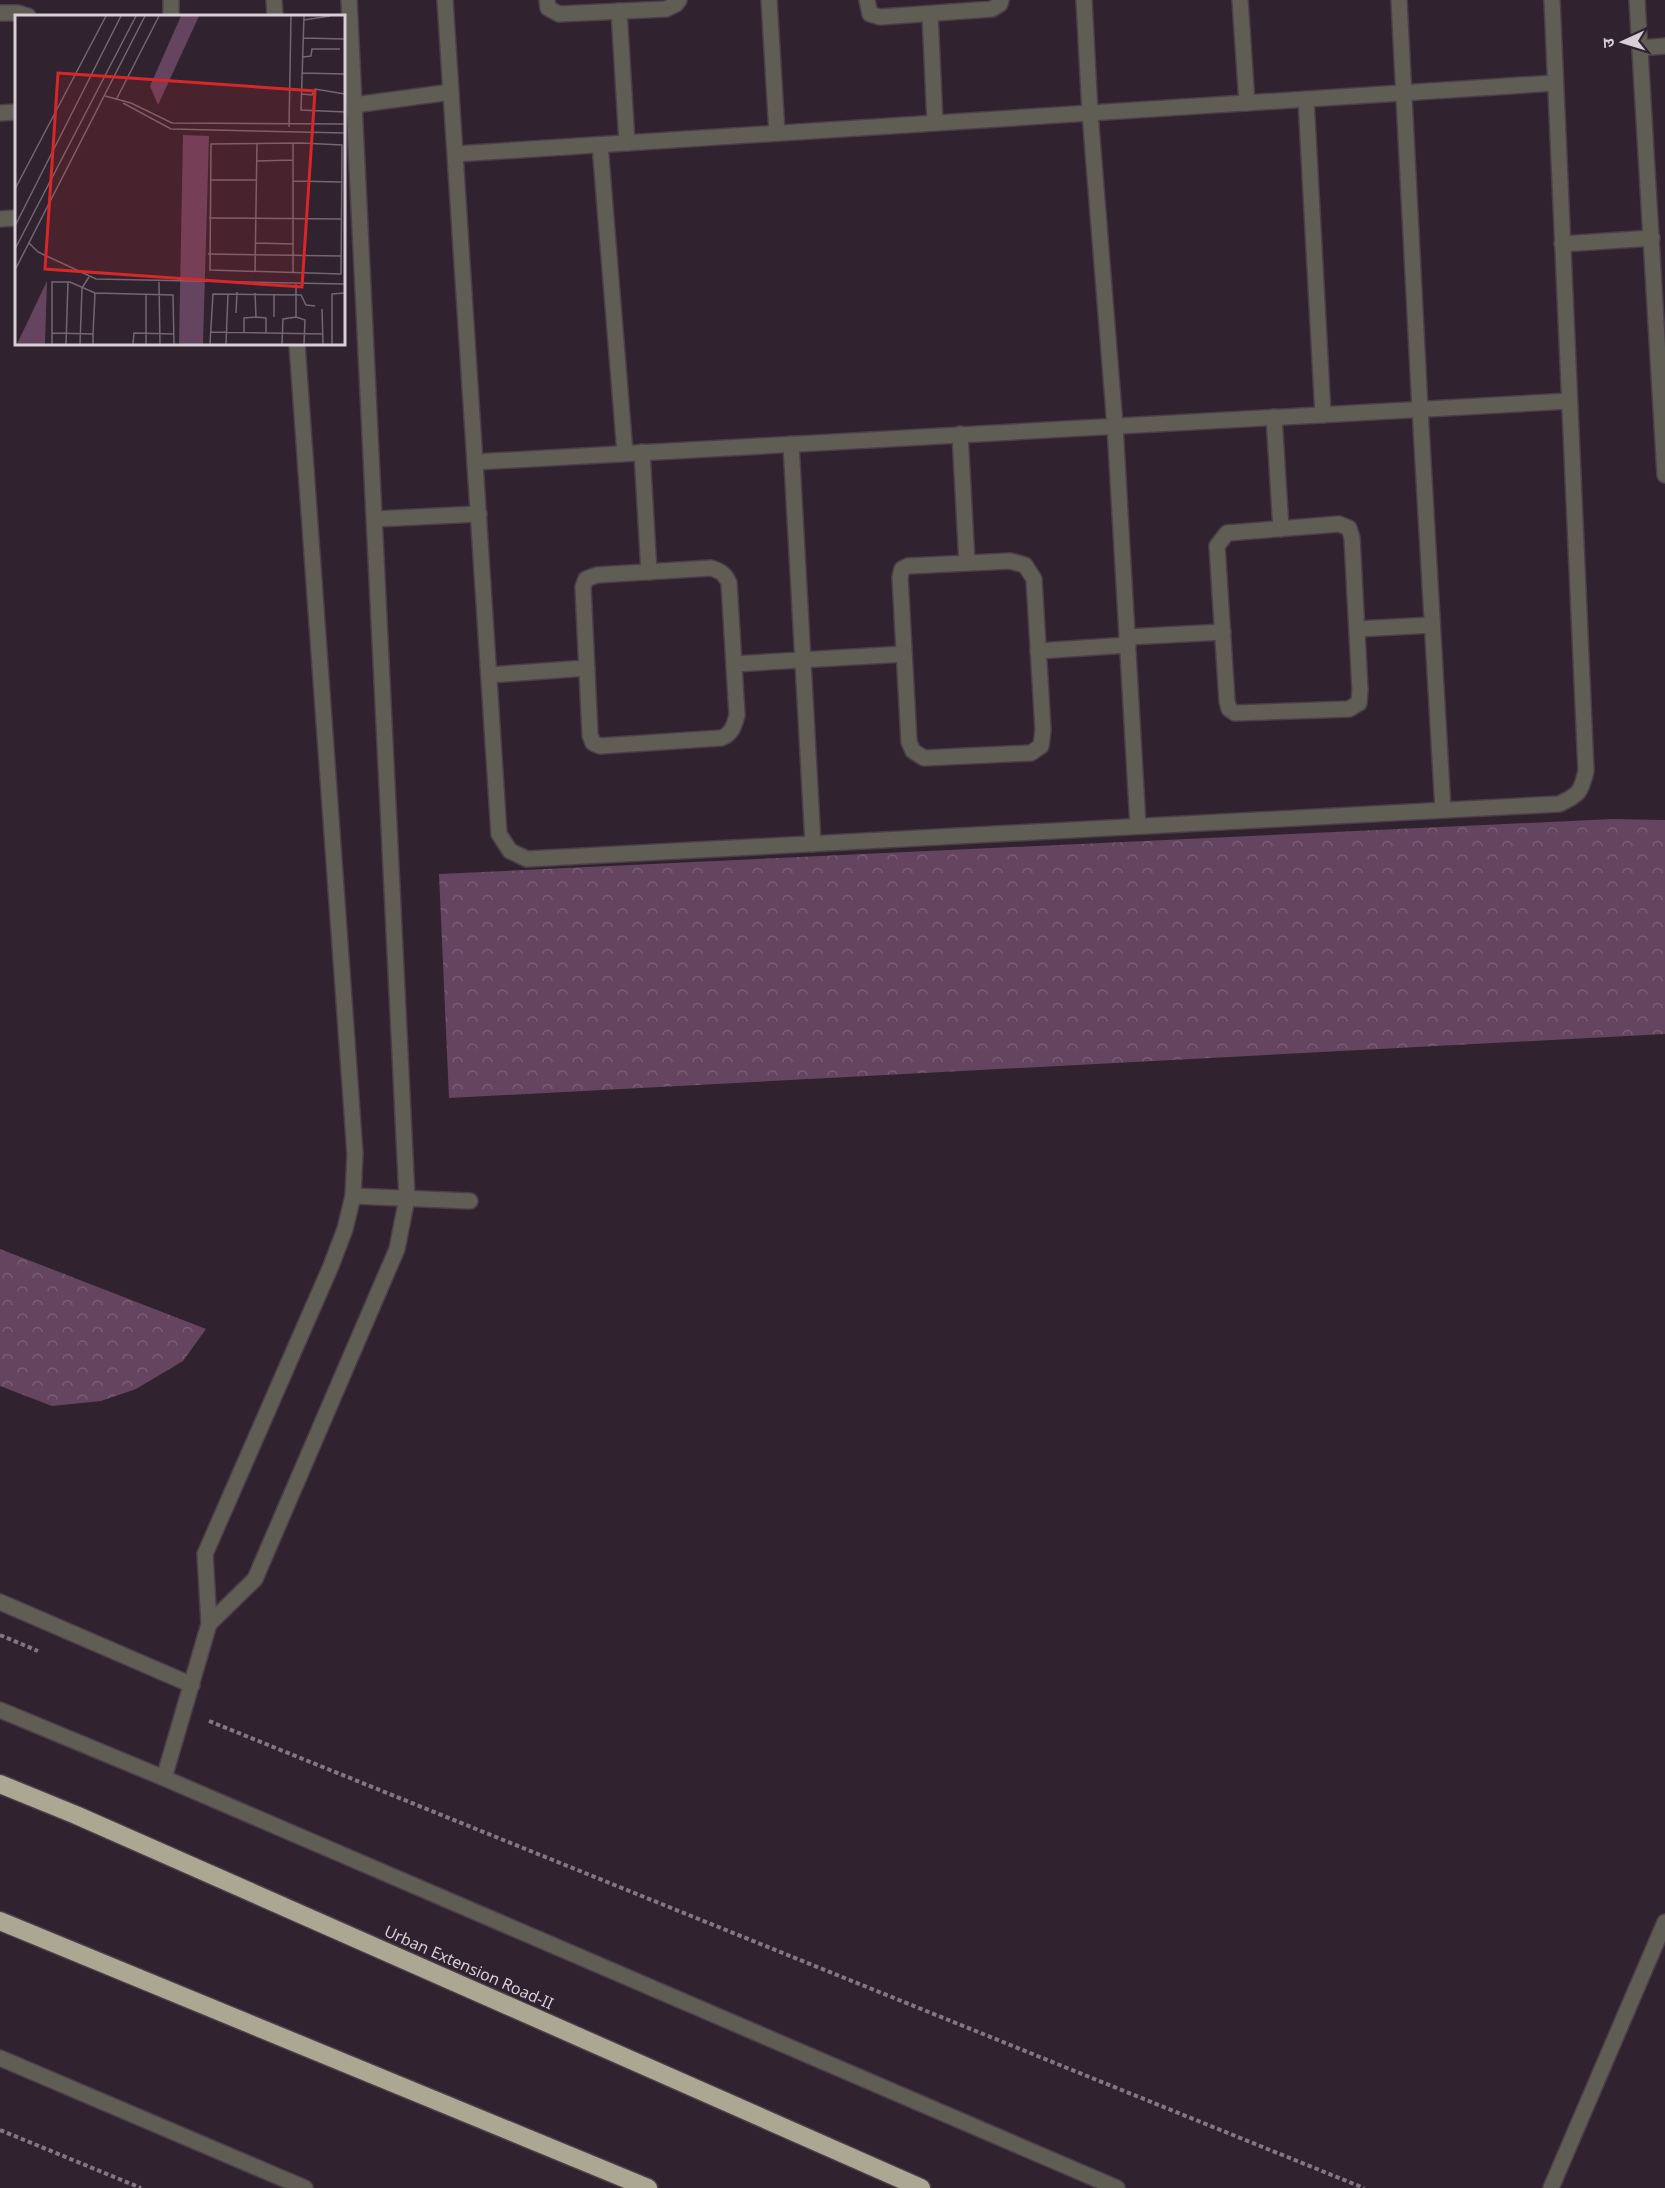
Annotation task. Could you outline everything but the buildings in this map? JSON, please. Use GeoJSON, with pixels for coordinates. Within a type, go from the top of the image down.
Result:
{"type":"FeatureCollection","features":[{"type":"Feature","properties":{"kind":"highway","name":"Urban Extension Road-II"},"geometry":{"type":"LineString","coordinates":[[0,1784],[87,1820],[921,2188]]}},
{"type":"Feature","properties":{"kind":"highway"},"geometry":{"type":"LineString","coordinates":[[0,1921],[648,2188]]}},
{"type":"Feature","properties":{"kind":"street"},"geometry":{"type":"LineString","coordinates":[[274,0],[275,15]]}},
{"type":"Feature","properties":{"kind":"street"},"geometry":{"type":"LineString","coordinates":[[209,1624],[255,1579],[398,1248],[407,1198],[349,0]]}},
{"type":"Feature","properties":{"kind":"street"},"geometry":{"type":"LineString","coordinates":[[445,0],[499,834],[510,851],[527,859],[1559,804],[1572,799],[1582,790],[1586,771],[1552,0]]}},
{"type":"Feature","properties":{"kind":"street"},"geometry":{"type":"LineString","coordinates":[[547,0],[548,8],[559,14],[666,9],[679,0]]}},
{"type":"Feature","properties":{"kind":"street"},"geometry":{"type":"LineString","coordinates":[[769,0],[777,133]]}},
{"type":"Feature","properties":{"kind":"street"},"geometry":{"type":"LineString","coordinates":[[867,0],[870,14],[874,16],[992,9],[1000,4],[1001,0]]}},
{"type":"Feature","properties":{"kind":"street"},"geometry":{"type":"LineString","coordinates":[[1084,0],[1090,113],[1115,426],[1138,826]]}},
{"type":"Feature","properties":{"kind":"street"},"geometry":{"type":"LineString","coordinates":[[1240,0],[1247,103]]}},
{"type":"Feature","properties":{"kind":"street"},"geometry":{"type":"LineString","coordinates":[[1399,0],[1443,810]]}},
{"type":"Feature","properties":{"kind":"street"},"geometry":{"type":"LineString","coordinates":[[1637,0],[1665,475]]}},
{"type":"Feature","properties":{"kind":"street"},"geometry":{"type":"LineString","coordinates":[[619,11],[627,143]]}},
{"type":"Feature","properties":{"kind":"street"},"geometry":{"type":"LineString","coordinates":[[0,14],[25,15]]}},
{"type":"Feature","properties":{"kind":"street"},"geometry":{"type":"LineString","coordinates":[[930,14],[935,123]]}},
{"type":"Feature","properties":{"kind":"street"},"geometry":{"type":"LineString","coordinates":[[1640,48],[1665,46]]}},
{"type":"Feature","properties":{"kind":"street"},"geometry":{"type":"LineString","coordinates":[[456,154],[1555,83]]}},
{"type":"Feature","properties":{"kind":"street"},"geometry":{"type":"LineString","coordinates":[[354,105],[451,92]]}},
{"type":"Feature","properties":{"kind":"street"},"geometry":{"type":"LineString","coordinates":[[1306,99],[1323,414]]}},
{"type":"Feature","properties":{"kind":"street"},"geometry":{"type":"LineString","coordinates":[[0,113],[15,112]]}},
{"type":"Feature","properties":{"kind":"street"},"geometry":{"type":"LineString","coordinates":[[600,145],[625,453]]}},
{"type":"Feature","properties":{"kind":"street"},"geometry":{"type":"LineString","coordinates":[[345,203],[359,203]]}},
{"type":"Feature","properties":{"kind":"street"},"geometry":{"type":"LineString","coordinates":[[0,219],[15,218]]}},
{"type":"Feature","properties":{"kind":"street"},"geometry":{"type":"LineString","coordinates":[[1562,244],[1652,238]]}},
{"type":"Feature","properties":{"kind":"street"},"geometry":{"type":"LineString","coordinates":[[164,1778],[209,1624],[205,1554],[331,1266],[345,1228],[353,1196],[355,1154],[297,345]]}},
{"type":"Feature","properties":{"kind":"street"},"geometry":{"type":"LineString","coordinates":[[475,462],[1569,401]]}},
{"type":"Feature","properties":{"kind":"street"},"geometry":{"type":"LineString","coordinates":[[1274,417],[1281,529]]}},
{"type":"Feature","properties":{"kind":"street"},"geometry":{"type":"LineString","coordinates":[[960,434],[967,563]]}},
{"type":"Feature","properties":{"kind":"street"},"geometry":{"type":"LineString","coordinates":[[791,444],[813,844]]}},
{"type":"Feature","properties":{"kind":"street"},"geometry":{"type":"LineString","coordinates":[[642,452],[649,572]]}},
{"type":"Feature","properties":{"kind":"street"},"geometry":{"type":"LineString","coordinates":[[375,519],[479,514]]}},
{"type":"Feature","properties":{"kind":"street"},"geometry":{"type":"LineString","coordinates":[[1339,524],[1349,528],[1352,538],[1360,690],[1359,703],[1349,709],[1242,714],[1229,709],[1217,546],[1227,533],[1281,529],[1339,524]]}},
{"type":"Feature","properties":{"kind":"street"},"geometry":{"type":"LineString","coordinates":[[1010,561],[1025,565],[1035,579],[1043,730],[1041,746],[1031,753],[924,758],[913,751],[909,742],[900,577],[902,569],[908,566],[967,563],[1010,561]]}},
{"type":"Feature","properties":{"kind":"street"},"geometry":{"type":"LineString","coordinates":[[711,568],[720,570],[726,576],[729,583],[737,715],[729,735],[721,738],[600,746],[593,743],[590,735],[582,587],[586,579],[597,575],[649,572],[711,568]]}},
{"type":"Feature","properties":{"kind":"street"},"geometry":{"type":"LineString","coordinates":[[1357,629],[1432,625]]}},
{"type":"Feature","properties":{"kind":"street"},"geometry":{"type":"LineString","coordinates":[[1038,651],[1223,632]]}},
{"type":"Feature","properties":{"kind":"street"},"geometry":{"type":"LineString","coordinates":[[734,664],[904,654]]}},
{"type":"Feature","properties":{"kind":"street"},"geometry":{"type":"LineString","coordinates":[[489,675],[587,668]]}},
{"type":"Feature","properties":{"kind":"street"},"geometry":{"type":"LineString","coordinates":[[353,1196],[470,1201]]}},
{"type":"Feature","properties":{"kind":"street"},"geometry":{"type":"LineString","coordinates":[[0,1602],[192,1685]]}},
{"type":"Feature","properties":{"kind":"street"},"geometry":{"type":"LineString","coordinates":[[0,1710],[164,1778],[1117,2188]]}},
{"type":"Feature","properties":{"kind":"street"},"geometry":{"type":"LineString","coordinates":[[1551,2188],[1665,1922]]}},
{"type":"Feature","properties":{"kind":"street"},"geometry":{"type":"LineString","coordinates":[[0,2058],[305,2188]]}},
{"type":"Feature","properties":{"kind":"path"},"geometry":{"type":"LineString","coordinates":[[0,1635],[43,1653]]}},
{"type":"Feature","properties":{"kind":"path"},"geometry":{"type":"LineString","coordinates":[[184,1710],[1364,2188]]}},
{"type":"Feature","properties":{"kind":"path"},"geometry":{"type":"LineString","coordinates":[[0,2130],[141,2188]]}},
{"type":"Feature","properties":{"kind":"green space"},"geometry":{"type":"Polygon","coordinates":[[[1612,819],[1665,820],[1665,1034],[449,1098],[439,874],[1612,819]]]}},
{"type":"Feature","properties":{"kind":"green space"},"geometry":{"type":"Polygon","coordinates":[[[0,1249],[206,1329],[183,1361],[136,1389],[101,1401],[52,1406],[0,1386],[0,1249]]]}}]}
